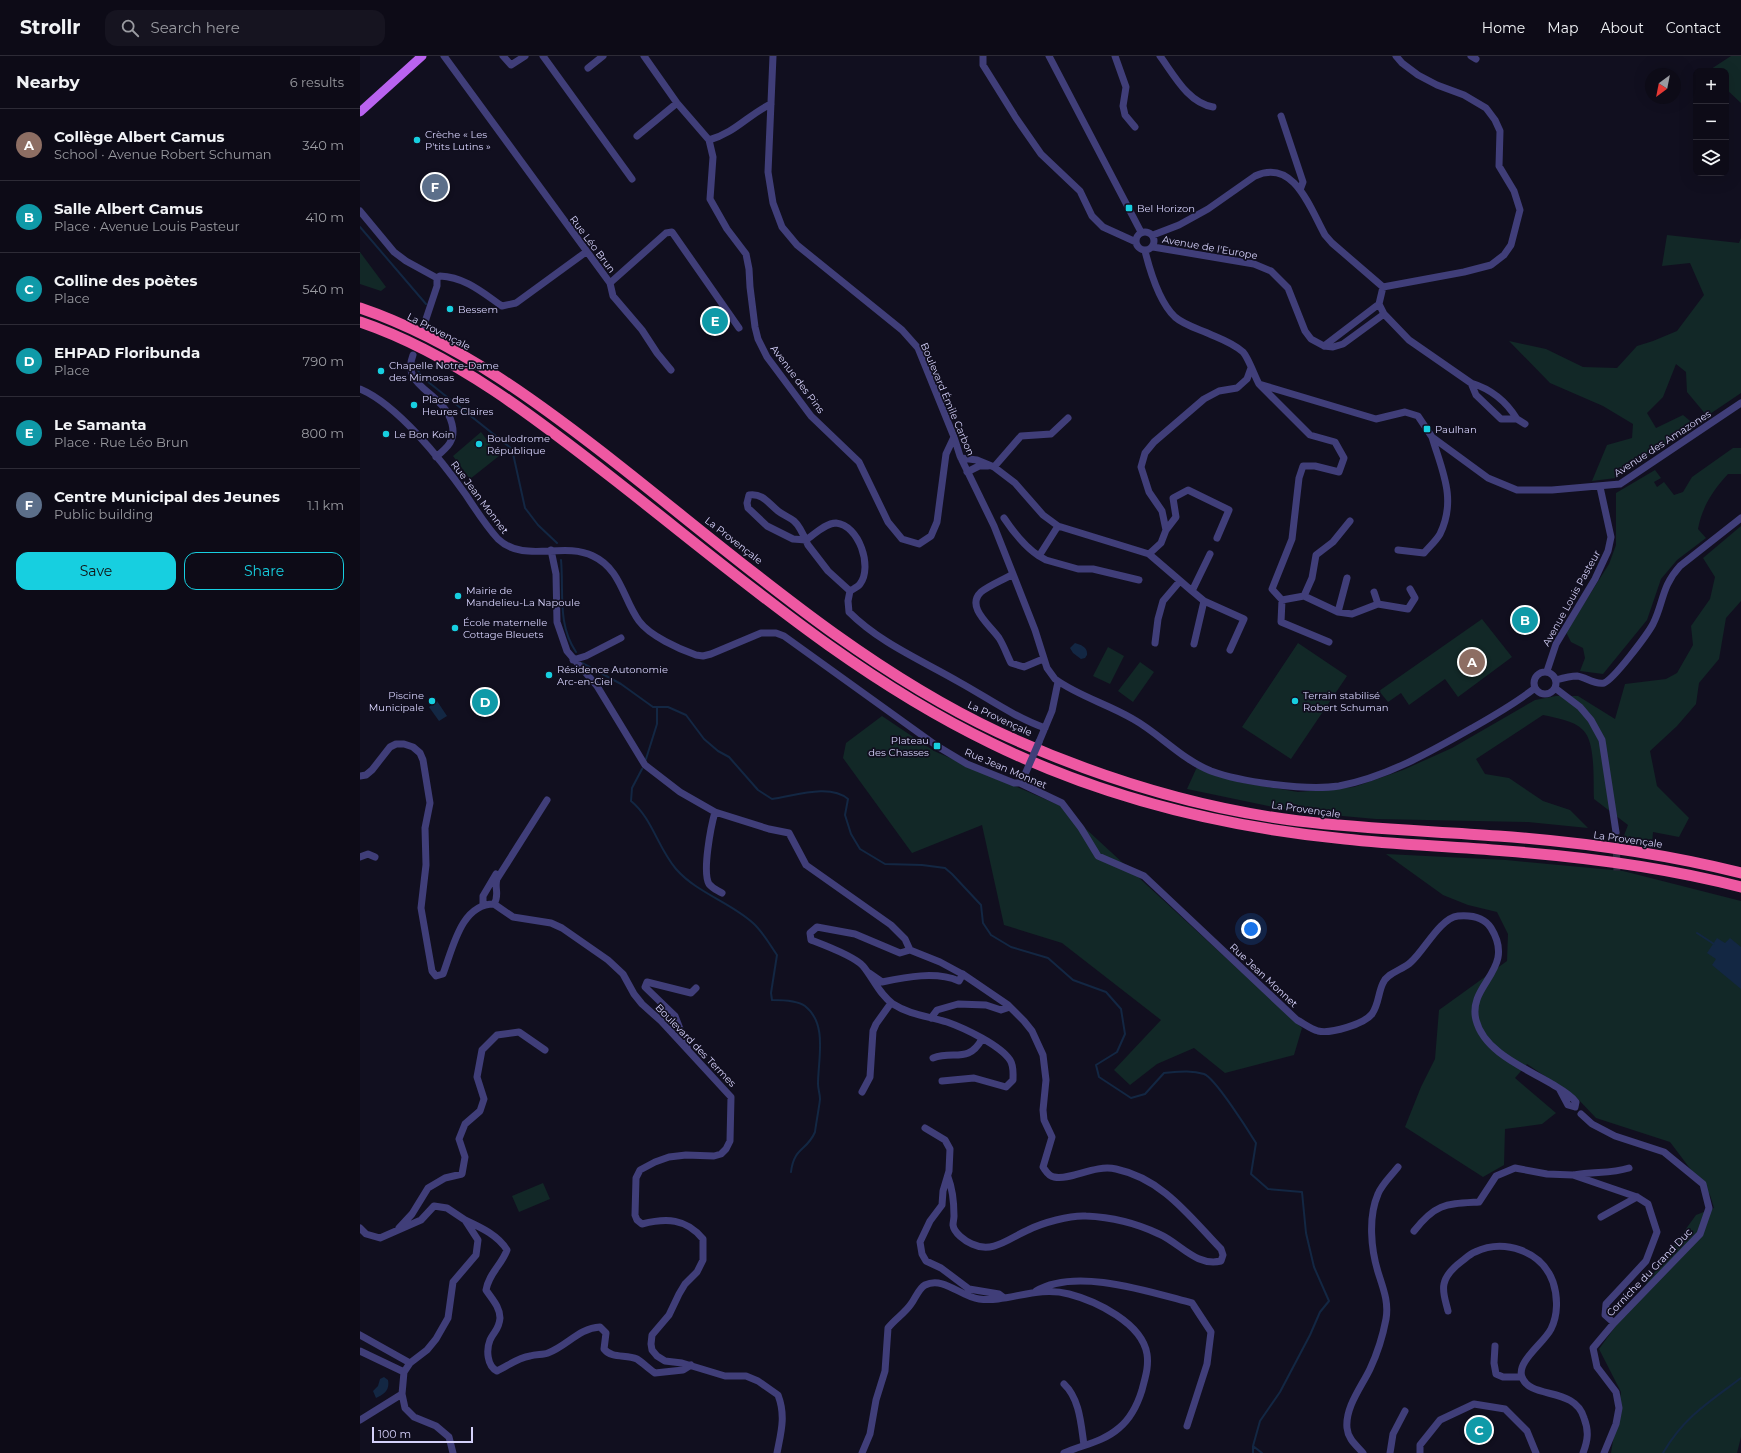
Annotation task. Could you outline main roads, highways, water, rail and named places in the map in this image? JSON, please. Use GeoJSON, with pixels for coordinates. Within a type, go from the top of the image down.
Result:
{"type":"FeatureCollection","features":[{"type":"Feature","properties":{"kind":"highway","name":"La Provençale"},"geometry":{"type":"LineString","coordinates":[[360,308],[425,336],[474,362],[530,399],[596,447],[842,639],[887,670],[937,700],[997,732],[1055,756],[1102,775],[1158,792],[1229,809],[1295,820],[1352,827],[1501,836],[1646,852],[1741,873]]}},
{"type":"Feature","properties":{"kind":"highway"},"geometry":{"type":"LineString","coordinates":[[360,322],[419,348],[466,374],[521,410],[575,449],[833,650],[879,681],[931,713],[992,744],[1052,770],[1098,788],[1225,822],[1345,839],[1580,858],[1644,866],[1741,886]]}},
{"type":"Feature","properties":{"kind":"main road"},"geometry":{"type":"LineString","coordinates":[[361,110],[422,56]]}},
{"type":"Feature","properties":{"kind":"water"},"geometry":{"type":"Polygon","coordinates":[[[1075,643],[1085,648],[1087,655],[1085,658],[1081,659],[1073,653],[1070,648],[1075,643]]]}},
{"type":"Feature","properties":{"kind":"water"},"geometry":{"type":"Polygon","coordinates":[[[437,701],[447,716],[439,721],[429,707],[437,701]]]}},
{"type":"Feature","properties":{"kind":"water"},"geometry":{"type":"Polygon","coordinates":[[[1717,938],[1725,943],[1730,938],[1741,947],[1741,989],[1712,965],[1716,959],[1707,953],[1717,938]]]}},
{"type":"Feature","properties":{"kind":"water"},"geometry":{"type":"Polygon","coordinates":[[[384,1377],[388,1380],[387,1389],[376,1398],[373,1391],[378,1386],[380,1379],[384,1377]]]}},
{"type":"Feature","properties":{"kind":"waterway"},"geometry":{"type":"LineString","coordinates":[[360,227],[426,304]]}},
{"type":"Feature","properties":{"kind":"waterway"},"geometry":{"type":"LineString","coordinates":[[414,364],[422,377],[512,449],[525,508],[538,525],[557,543]]}},
{"type":"Feature","properties":{"kind":"waterway"},"geometry":{"type":"LineString","coordinates":[[561,560],[562,608],[566,630],[576,652]]}},
{"type":"Feature","properties":{"kind":"waterway"},"geometry":{"type":"LineString","coordinates":[[582,663],[621,684],[653,707],[668,707],[686,715],[704,739],[718,751],[729,757],[758,790],[772,799],[801,793],[822,791],[840,794],[848,799],[845,815],[851,834],[860,849],[885,864],[922,865],[945,868],[981,905],[983,923],[991,935],[1011,947],[1048,958],[1073,980],[1106,992],[1121,1009],[1125,1034],[1117,1052],[1096,1065],[1099,1077],[1131,1098],[1145,1094],[1164,1073],[1194,1072],[1204,1074],[1216,1085],[1256,1143],[1251,1174],[1268,1189],[1302,1192],[1306,1233],[1314,1267],[1329,1301],[1320,1312],[1310,1335],[1280,1392],[1260,1421],[1253,1446],[1253,1453]]}},
{"type":"Feature","properties":{"kind":"waterway"},"geometry":{"type":"LineString","coordinates":[[646,759],[657,724],[657,707]]}},
{"type":"Feature","properties":{"kind":"waterway"},"geometry":{"type":"LineString","coordinates":[[642,769],[632,788],[631,801],[650,824],[670,861],[676,869],[694,885],[734,909],[757,927],[777,955],[771,993],[772,1000],[789,1001],[802,1004],[812,1013],[817,1022],[820,1042],[818,1084],[820,1099],[815,1132],[808,1143],[798,1153],[791,1172]]}},
{"type":"Feature","properties":{"kind":"waterway"},"geometry":{"type":"LineString","coordinates":[[1697,933],[1714,944]]}},
{"type":"Feature","properties":{"kind":"waterway"},"geometry":{"type":"LineString","coordinates":[[1663,1453],[1671,1440],[1688,1420],[1741,1378]]}},
{"type":"Feature","properties":{"kind":"waterway"},"geometry":{"type":"LineString","coordinates":[[1253,1446],[1262,1453]]}},
{"type":"Feature","properties":{"kind":"tunnel"},"geometry":{"type":"LineString","coordinates":[[1616,832],[1617,874]]}},
{"type":"Feature","properties":{"kind":"place","name":"Crèche « Les P'tits Lutins »"},"geometry":{"type":"Point","coordinates":[417,140]}},
{"type":"Feature","properties":{"kind":"place","name":"Centre Municipal des Jeunes"},"geometry":{"type":"Point","coordinates":[435,187]}},
{"type":"Feature","properties":{"kind":"place","name":"Bel Horizon"},"geometry":{"type":"Point","coordinates":[1129,208]}},
{"type":"Feature","properties":{"kind":"place","name":"Bessem"},"geometry":{"type":"Point","coordinates":[450,309]}},
{"type":"Feature","properties":{"kind":"place","name":"Le Samanta"},"geometry":{"type":"Point","coordinates":[715,321]}},
{"type":"Feature","properties":{"kind":"place","name":"Chapelle Notre-Dame des Mimosas"},"geometry":{"type":"Point","coordinates":[381,371]}},
{"type":"Feature","properties":{"kind":"place","name":"Place des Heures Claires"},"geometry":{"type":"Point","coordinates":[414,405]}},
{"type":"Feature","properties":{"kind":"place","name":"Paulhan"},"geometry":{"type":"Point","coordinates":[1427,429]}},
{"type":"Feature","properties":{"kind":"place","name":"Le Bon Koin"},"geometry":{"type":"Point","coordinates":[386,434]}},
{"type":"Feature","properties":{"kind":"place","name":"Boulodrome République"},"geometry":{"type":"Point","coordinates":[479,444]}},
{"type":"Feature","properties":{"kind":"place","name":"Mairie de Mandelieu-La Napoule"},"geometry":{"type":"Point","coordinates":[458,596]}},
{"type":"Feature","properties":{"kind":"place","name":"Salle Albert Camus"},"geometry":{"type":"Point","coordinates":[1525,620]}},
{"type":"Feature","properties":{"kind":"place","name":"École maternelle Cottage Bleuets"},"geometry":{"type":"Point","coordinates":[455,628]}},
{"type":"Feature","properties":{"kind":"place","name":"Collège Albert Camus"},"geometry":{"type":"Point","coordinates":[1472,662]}},
{"type":"Feature","properties":{"kind":"place","name":"Résidence Autonomie Arc-en-Ciel"},"geometry":{"type":"Point","coordinates":[549,675]}},
{"type":"Feature","properties":{"kind":"place","name":"Piscine Municipale"},"geometry":{"type":"Point","coordinates":[432,701]}},
{"type":"Feature","properties":{"kind":"place","name":"Terrain stabilisé Robert Schuman"},"geometry":{"type":"Point","coordinates":[1295,701]}},
{"type":"Feature","properties":{"kind":"place","name":"EHPAD Floribunda"},"geometry":{"type":"Point","coordinates":[485,702]}},
{"type":"Feature","properties":{"kind":"place","name":"Plateau des Chasses"},"geometry":{"type":"Point","coordinates":[937,746]}},
{"type":"Feature","properties":{"kind":"place","name":"Colline des poètes"},"geometry":{"type":"Point","coordinates":[1479,1430]}}]}
